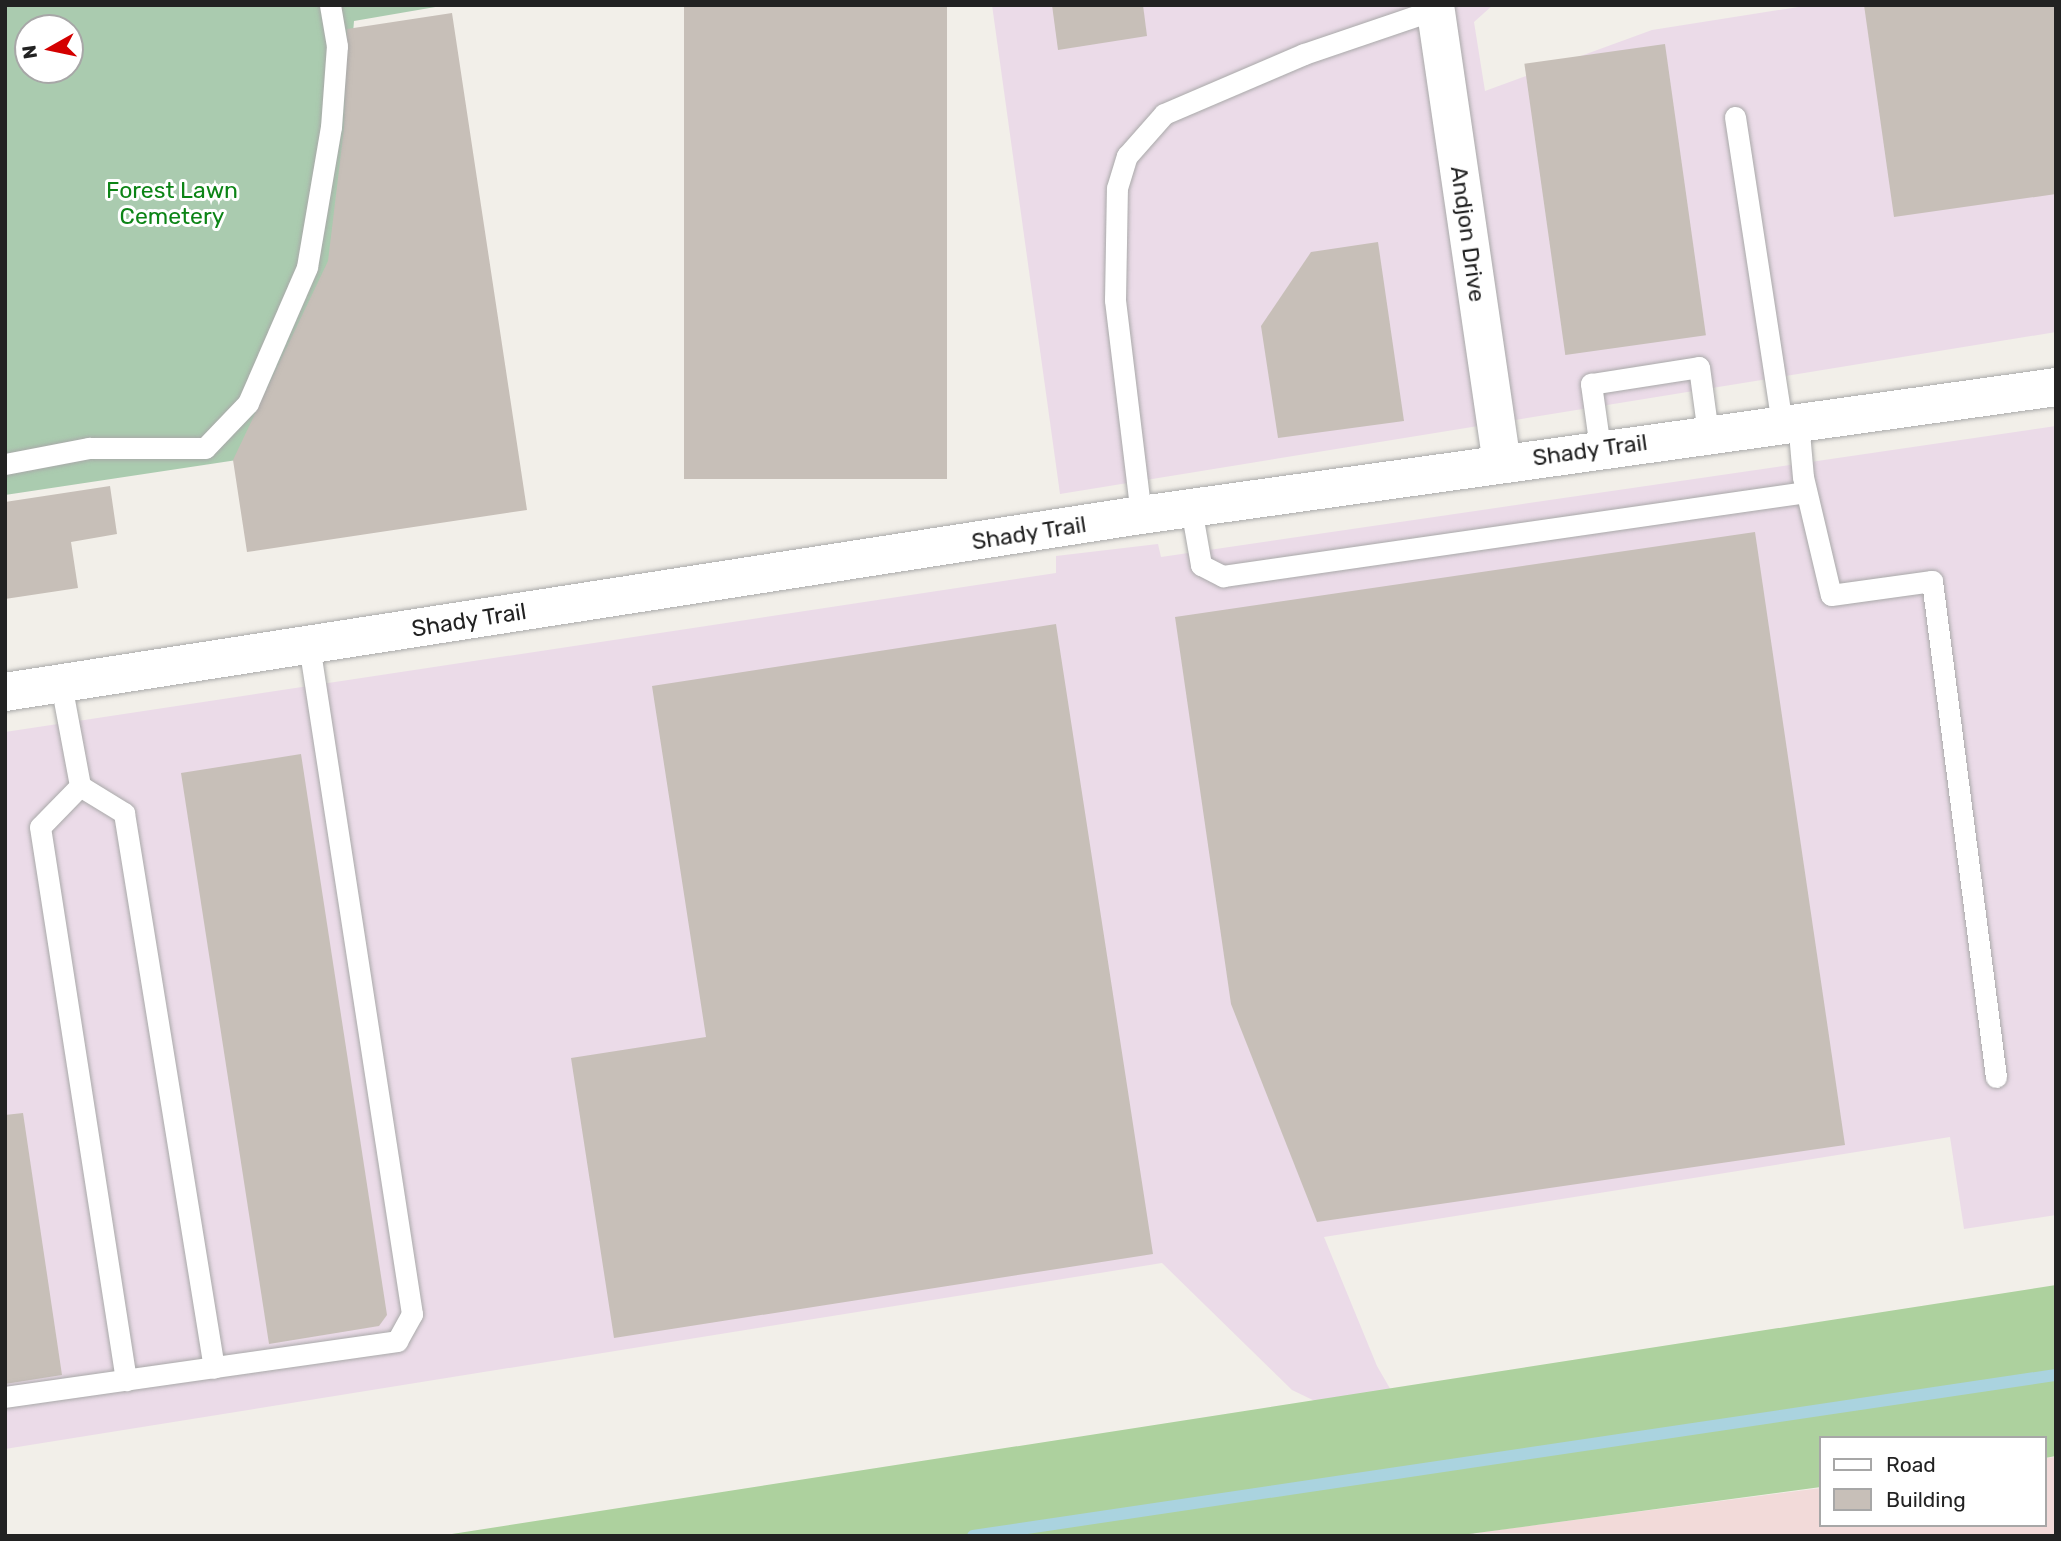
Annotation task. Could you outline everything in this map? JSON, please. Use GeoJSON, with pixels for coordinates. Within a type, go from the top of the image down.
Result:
{"type":"FeatureCollection","features":[{"type":"Feature","properties":{"kind":"street","name":"Andjon Drive"},"geometry":{"type":"LineString","coordinates":[[1435,7],[1502,462]]}},
{"type":"Feature","properties":{"kind":"street","name":"Shady Trail"},"geometry":{"type":"LineString","coordinates":[[5,692],[1141,515],[1600,448],[2056,387]]}},
{"type":"Feature","properties":{"kind":"lane"},"geometry":{"type":"LineString","coordinates":[[5,464],[89,448],[205,448],[248,403],[307,267],[331,127],[337,46],[330,5]]}},
{"type":"Feature","properties":{"kind":"lane"},"geometry":{"type":"LineString","coordinates":[[1141,515],[1115,300],[1117,188],[1127,156],[1164,114],[1304,54],[1435,7]]}},
{"type":"Feature","properties":{"kind":"lane"},"geometry":{"type":"LineString","coordinates":[[1735,117],[1790,422],[1831,595],[1932,581],[1996,1077]]}},
{"type":"Feature","properties":{"kind":"lane"},"geometry":{"type":"LineString","coordinates":[[1600,448],[1591,384],[1699,367],[1708,434]]}},
{"type":"Feature","properties":{"kind":"lane"},"geometry":{"type":"LineString","coordinates":[[1191,508],[1201,565],[1223,576],[1806,492]]}},
{"type":"Feature","properties":{"kind":"lane"},"geometry":{"type":"LineString","coordinates":[[5,1397],[397,1341],[412,1314],[309,645]]}},
{"type":"Feature","properties":{"kind":"lane"},"geometry":{"type":"LineString","coordinates":[[61,684],[80,786],[124,813],[214,1368]]}},
{"type":"Feature","properties":{"kind":"lane"},"geometry":{"type":"LineString","coordinates":[[80,786],[40,827],[126,1380]]}},
{"type":"Feature","properties":{"kind":"shaded area"},"geometry":{"type":"Polygon","coordinates":[[[992,5],[1493,5],[1474,22],[1485,91],[1652,30],[1811,5],[2056,5],[2056,332],[1060,494],[992,5]]]}},
{"type":"Feature","properties":{"kind":"shaded area"},"geometry":{"type":"Polygon","coordinates":[[[2056,426],[2056,1215],[1964,1229],[1950,1137],[1324,1237],[1377,1366],[1475,1536],[1427,1536],[1346,1416],[1292,1390],[1162,1263],[5,1449],[5,732],[1056,573],[1056,556],[1158,544],[1161,557],[2056,426]]]}},
{"type":"Feature","properties":{"kind":"shaded area"},"geometry":{"type":"Polygon","coordinates":[[[2056,1457],[2056,1536],[1474,1533],[1820,1488],[1820,1527],[2047,1527],[2047,1458],[2056,1457]]]}},
{"type":"Feature","properties":{"kind":"green space","name":"Forest Lawn Cemetery"},"geometry":{"type":"Polygon","coordinates":[[[5,5],[447,5],[354,21],[335,254],[237,460],[5,495],[5,5]]]}},
{"type":"Feature","properties":{"kind":"green space"},"geometry":{"type":"Polygon","coordinates":[[[2056,1285],[2056,1456],[2047,1458],[2047,1436],[1820,1436],[1820,1487],[1454,1536],[439,1536],[2056,1285]]]}},
{"type":"Feature","properties":{"kind":"building"},"geometry":{"type":"Polygon","coordinates":[[[684,5],[947,5],[947,479],[684,479],[684,5]]]}},
{"type":"Feature","properties":{"kind":"building"},"geometry":{"type":"Polygon","coordinates":[[[1052,5],[1143,5],[1147,36],[1058,50],[1052,5]]]}},
{"type":"Feature","properties":{"kind":"building"},"geometry":{"type":"Polygon","coordinates":[[[1864,5],[2056,5],[2056,194],[1894,217],[1864,5]]]}},
{"type":"Feature","properties":{"kind":"building"},"geometry":{"type":"Polygon","coordinates":[[[452,13],[527,510],[247,552],[233,460],[328,261],[344,128],[347,29],[452,13]]]}},
{"type":"Feature","properties":{"kind":"building"},"geometry":{"type":"Polygon","coordinates":[[[1665,44],[1706,335],[1565,355],[1524,64],[1665,44]]]}},
{"type":"Feature","properties":{"kind":"building"},"geometry":{"type":"Polygon","coordinates":[[[1378,242],[1404,421],[1278,438],[1261,326],[1311,252],[1378,242]]]}},
{"type":"Feature","properties":{"kind":"building"},"geometry":{"type":"Polygon","coordinates":[[[110,486],[117,534],[71,542],[78,588],[5,599],[5,502],[110,486]]]}},
{"type":"Feature","properties":{"kind":"building"},"geometry":{"type":"Polygon","coordinates":[[[1755,532],[1845,1145],[1317,1222],[1231,1004],[1175,617],[1755,532]]]}},
{"type":"Feature","properties":{"kind":"building"},"geometry":{"type":"Polygon","coordinates":[[[1056,624],[1153,1254],[614,1338],[571,1058],[706,1037],[652,686],[1056,624]]]}},
{"type":"Feature","properties":{"kind":"building"},"geometry":{"type":"Polygon","coordinates":[[[301,754],[387,1315],[379,1326],[269,1344],[181,773],[301,754]]]}},
{"type":"Feature","properties":{"kind":"building"},"geometry":{"type":"Polygon","coordinates":[[[23,1113],[62,1375],[5,1384],[5,1115],[23,1113]]]}},
{"type":"Feature","properties":{"kind":"waterway"},"geometry":{"type":"LineString","coordinates":[[973,1536],[2056,1375]]}}]}
